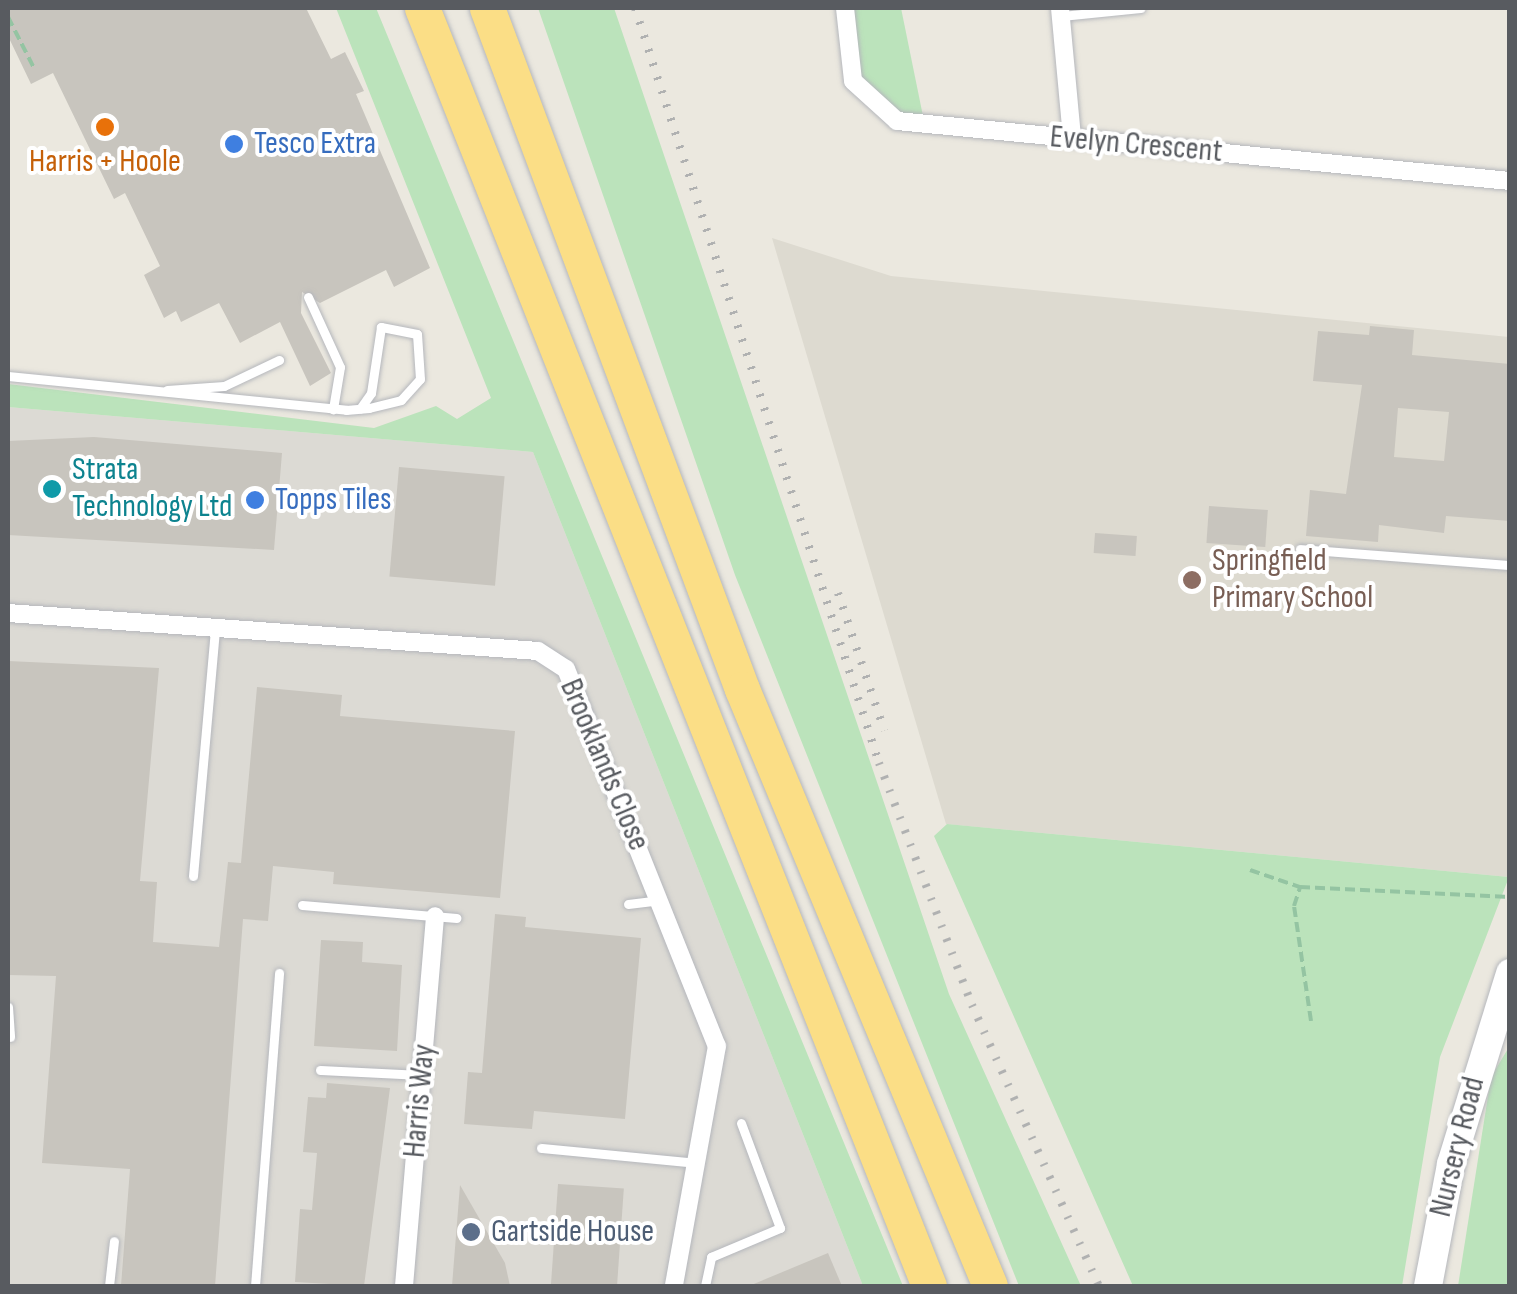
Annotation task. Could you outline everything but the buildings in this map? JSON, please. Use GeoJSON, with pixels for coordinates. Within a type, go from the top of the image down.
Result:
{"type":"FeatureCollection","features":[{"type":"Feature","properties":{"kind":"highway"},"geometry":{"type":"LineString","coordinates":[[422,8],[929,1286]]}},
{"type":"Feature","properties":{"kind":"highway"},"geometry":{"type":"LineString","coordinates":[[487,8],[742,689],[990,1286]]}},
{"type":"Feature","properties":{"kind":"highway"},"geometry":{"type":"LineString","coordinates":[[506,8],[564,214]]}},
{"type":"Feature","properties":{"kind":"street","name":"Evelyn Crescent"},"geometry":{"type":"LineString","coordinates":[[844,8],[853,81],[897,121],[1510,181]]}},
{"type":"Feature","properties":{"kind":"street"},"geometry":{"type":"LineString","coordinates":[[1060,12],[1072,138]]}},
{"type":"Feature","properties":{"kind":"street","name":"Brooklands Close"},"geometry":{"type":"LineString","coordinates":[[8,613],[538,651],[566,669],[662,900],[717,1046],[674,1286]]}},
{"type":"Feature","properties":{"kind":"street","name":"Harris Way"},"geometry":{"type":"LineString","coordinates":[[404,1286],[434,916]]}},
{"type":"Feature","properties":{"kind":"street","name":"Nursery Road"},"geometry":{"type":"LineString","coordinates":[[1428,1286],[1510,973]]}},
{"type":"Feature","properties":{"kind":"lane"},"geometry":{"type":"LineString","coordinates":[[1060,12],[1142,8]]}},
{"type":"Feature","properties":{"kind":"lane"},"geometry":{"type":"LineString","coordinates":[[308,297],[340,366],[333,409]]}},
{"type":"Feature","properties":{"kind":"lane"},"geometry":{"type":"LineString","coordinates":[[8,376],[360,409],[401,400],[420,379],[417,334],[381,326],[371,393],[360,409]]}},
{"type":"Feature","properties":{"kind":"lane"},"geometry":{"type":"LineString","coordinates":[[164,392],[224,386],[279,360]]}},
{"type":"Feature","properties":{"kind":"lane"},"geometry":{"type":"LineString","coordinates":[[1300,549],[1510,565]]}},
{"type":"Feature","properties":{"kind":"lane"},"geometry":{"type":"LineString","coordinates":[[193,876],[214,630]]}},
{"type":"Feature","properties":{"kind":"lane"},"geometry":{"type":"LineString","coordinates":[[628,904],[662,900]]}},
{"type":"Feature","properties":{"kind":"lane"},"geometry":{"type":"LineString","coordinates":[[302,905],[456,918]]}},
{"type":"Feature","properties":{"kind":"lane"},"geometry":{"type":"LineString","coordinates":[[255,1286],[279,973]]}},
{"type":"Feature","properties":{"kind":"lane"},"geometry":{"type":"LineString","coordinates":[[8,1006],[10,1037]]}},
{"type":"Feature","properties":{"kind":"lane"},"geometry":{"type":"LineString","coordinates":[[320,1070],[422,1075]]}},
{"type":"Feature","properties":{"kind":"lane"},"geometry":{"type":"LineString","coordinates":[[704,1286],[711,1258],[780,1228],[741,1124]]}},
{"type":"Feature","properties":{"kind":"lane"},"geometry":{"type":"LineString","coordinates":[[541,1148],[699,1163]]}},
{"type":"Feature","properties":{"kind":"lane"},"geometry":{"type":"LineString","coordinates":[[110,1286],[114,1242]]}},
{"type":"Feature","properties":{"kind":"path"},"geometry":{"type":"LineString","coordinates":[[8,17],[35,70]]}},
{"type":"Feature","properties":{"kind":"path"},"geometry":{"type":"LineString","coordinates":[[1250,870],[1300,887],[1510,897]]}},
{"type":"Feature","properties":{"kind":"path"},"geometry":{"type":"LineString","coordinates":[[1300,887],[1294,906],[1311,1021]]}},
{"type":"Feature","properties":{"kind":"shaded area","name":"Springfield Primary School"},"geometry":{"type":"Polygon","coordinates":[[[772,238],[891,276],[1509,337],[1509,877],[946,824],[772,238]]]}},
{"type":"Feature","properties":{"kind":"shaded area"},"geometry":{"type":"Polygon","coordinates":[[[8,407],[533,452],[863,1286],[8,1286],[8,407]]]}},
{"type":"Feature","properties":{"kind":"green space"},"geometry":{"type":"Polygon","coordinates":[[[336,8],[376,8],[903,1286],[863,1286],[533,452],[8,407],[8,384],[374,428],[436,406],[457,419],[491,398],[336,8]]]}},
{"type":"Feature","properties":{"kind":"green space"},"geometry":{"type":"Polygon","coordinates":[[[538,8],[614,8],[949,994],[1081,1286],[1019,1286],[735,575],[538,8]]]}},
{"type":"Feature","properties":{"kind":"green space"},"geometry":{"type":"Polygon","coordinates":[[[845,8],[901,8],[925,126],[871,105],[842,29],[845,8]]]}},
{"type":"Feature","properties":{"kind":"green space"},"geometry":{"type":"Polygon","coordinates":[[[947,824],[1509,877],[1440,1057],[1402,1286],[1133,1286],[934,836],[947,824]]]}},
{"type":"Feature","properties":{"kind":"green space"},"geometry":{"type":"Polygon","coordinates":[[[1509,1047],[1509,1286],[1458,1286],[1491,1077],[1509,1047]]]}},
{"type":"Feature","properties":{"kind":"railway"},"geometry":{"type":"LineString","coordinates":[[635,8],[879,763],[972,1005],[1099,1286]]}},
{"type":"Feature","properties":{"kind":"railway"},"geometry":{"type":"LineString","coordinates":[[838,593],[884,730]]}},
{"type":"Feature","properties":{"kind":"place","name":"Harris + Hoole"},"geometry":{"type":"Point","coordinates":[105,127]}},
{"type":"Feature","properties":{"kind":"place","name":"Tesco Extra"},"geometry":{"type":"Point","coordinates":[234,144]}},
{"type":"Feature","properties":{"kind":"place","name":"Strata Technology Ltd"},"geometry":{"type":"Point","coordinates":[52,489]}},
{"type":"Feature","properties":{"kind":"place","name":"Topps Tiles"},"geometry":{"type":"Point","coordinates":[255,500]}},
{"type":"Feature","properties":{"kind":"place","name":"Springfield Primary School"},"geometry":{"type":"Point","coordinates":[1192,580]}},
{"type":"Feature","properties":{"kind":"place","name":"Gartside House"},"geometry":{"type":"Point","coordinates":[471,1232]}}]}
